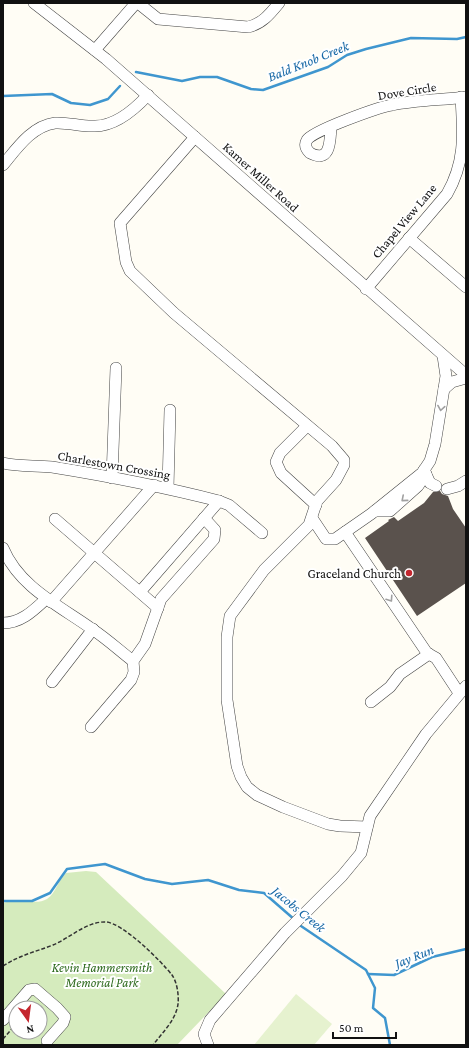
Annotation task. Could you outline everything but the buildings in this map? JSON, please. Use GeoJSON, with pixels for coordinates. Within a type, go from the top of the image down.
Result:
{"type":"FeatureCollection","features":[{"type":"Feature","properties":{"kind":"street","name":"Kamer Miller Road"},"geometry":{"type":"LineString","coordinates":[[34,3],[95,50],[148,95],[230,166],[466,377]]}},
{"type":"Feature","properties":{"kind":"street"},"geometry":{"type":"LineString","coordinates":[[95,50],[137,3],[158,19],[248,27],[256,25],[279,3]]}},
{"type":"Feature","properties":{"kind":"street"},"geometry":{"type":"LineString","coordinates":[[3,165],[29,135],[41,128],[55,123],[102,126],[138,106],[148,95]]}},
{"type":"Feature","properties":{"kind":"street","name":"Dove Circle"},"geometry":{"type":"LineString","coordinates":[[331,127],[363,113],[393,104],[464,97]]}},
{"type":"Feature","properties":{"kind":"street","name":"Chapel View Lane"},"geometry":{"type":"LineString","coordinates":[[366,289],[447,194],[456,178],[463,164],[462,134],[464,97]]}},
{"type":"Feature","properties":{"kind":"street"},"geometry":{"type":"LineString","coordinates":[[195,137],[120,223],[126,262],[130,271],[174,313],[340,453],[344,460],[344,465],[336,480],[314,510],[308,525],[264,570],[230,616],[227,637],[227,700],[234,751],[241,777],[247,786],[257,795],[283,807],[328,824],[367,827]]}},
{"type":"Feature","properties":{"kind":"street"},"geometry":{"type":"LineString","coordinates":[[409,238],[466,286]]}},
{"type":"Feature","properties":{"kind":"street"},"geometry":{"type":"LineString","coordinates":[[307,426],[280,453],[276,462],[281,473],[314,510],[326,539],[335,538],[375,511],[425,472],[435,444],[446,376],[443,356]]}},
{"type":"Feature","properties":{"kind":"street"},"geometry":{"type":"LineString","coordinates":[[112,478],[116,368]]}},
{"type":"Feature","properties":{"kind":"street"},"geometry":{"type":"LineString","coordinates":[[444,388],[452,382],[466,377]]}},
{"type":"Feature","properties":{"kind":"street"},"geometry":{"type":"LineString","coordinates":[[168,488],[170,410]]}},
{"type":"Feature","properties":{"kind":"street","name":"Charlestown Crossing"},"geometry":{"type":"LineString","coordinates":[[4,467],[50,467],[154,485],[219,501],[229,505],[262,533]]}},
{"type":"Feature","properties":{"kind":"street"},"geometry":{"type":"LineString","coordinates":[[425,472],[430,483],[442,488],[458,486],[466,481]]}},
{"type":"Feature","properties":{"kind":"street"},"geometry":{"type":"LineString","coordinates":[[3,623],[13,623],[31,614],[48,600],[95,554],[154,485]]}},
{"type":"Feature","properties":{"kind":"street"},"geometry":{"type":"LineString","coordinates":[[140,592],[219,501]]}},
{"type":"Feature","properties":{"kind":"street"},"geometry":{"type":"LineString","coordinates":[[91,727],[131,680],[134,672],[133,661],[145,644],[161,599],[214,538],[215,530],[204,518]]}},
{"type":"Feature","properties":{"kind":"street"},"geometry":{"type":"LineString","coordinates":[[55,519],[158,608]]}},
{"type":"Feature","properties":{"kind":"street"},"geometry":{"type":"LineString","coordinates":[[208,1045],[204,1034],[210,1020],[293,925],[342,876],[361,853],[370,816],[399,776],[426,734],[462,689],[436,658],[426,650],[345,532]]}},
{"type":"Feature","properties":{"kind":"street"},"geometry":{"type":"LineString","coordinates":[[4,554],[18,572],[48,600],[93,629],[133,661]]}},
{"type":"Feature","properties":{"kind":"street"},"geometry":{"type":"LineString","coordinates":[[52,682],[93,629]]}},
{"type":"Feature","properties":{"kind":"street"},"geometry":{"type":"LineString","coordinates":[[371,702],[390,687],[400,674],[426,650]]}},
{"type":"Feature","properties":{"kind":"street"},"geometry":{"type":"LineString","coordinates":[[3,1020],[29,990],[35,990],[57,1008],[65,1017],[63,1023],[47,1041]]}},
{"type":"Feature","properties":{"kind":"path"},"geometry":{"type":"LineString","coordinates":[[3,966],[17,957],[54,945],[95,924],[106,922],[121,928],[137,940],[172,974],[177,986],[177,1010],[171,1022],[153,1045]]}},
{"type":"Feature","properties":{"kind":"green space","name":"Kevin Hammersmith Memorial Park"},"geometry":{"type":"Polygon","coordinates":[[[86,871],[96,872],[226,994],[177,1045],[3,1045],[3,903],[9,901],[43,901],[53,893],[66,873],[86,871]]]}},
{"type":"Feature","properties":{"kind":"green space"},"geometry":{"type":"Polygon","coordinates":[[[296,994],[332,1024],[314,1045],[254,1045],[296,994]]]}},
{"type":"Feature","properties":{"kind":"waterway","name":"Bald Knob Creek"},"geometry":{"type":"LineString","coordinates":[[136,72],[182,81],[200,77],[217,77],[251,89],[263,90],[328,67],[347,55],[366,49],[411,38],[457,39],[466,37]]}},
{"type":"Feature","properties":{"kind":"waterway","name":"Bald Knob Creek"},"geometry":{"type":"LineString","coordinates":[[3,96],[52,94],[71,103],[90,105],[108,99],[120,86]]}},
{"type":"Feature","properties":{"kind":"waterway","name":"Jacobs Creek"},"geometry":{"type":"LineString","coordinates":[[3,901],[32,901],[50,893],[67,869],[105,864],[145,879],[172,884],[208,880],[239,890],[264,893],[295,920]]}},
{"type":"Feature","properties":{"kind":"waterway","name":"Jay Run"},"geometry":{"type":"LineString","coordinates":[[298,924],[366,970],[375,988],[373,1008],[385,1018],[390,1045]]}},
{"type":"Feature","properties":{"kind":"waterway","name":"Jay Run"},"geometry":{"type":"LineString","coordinates":[[368,974],[394,975],[432,957],[466,949]]}},
{"type":"Feature","properties":{"kind":"place","name":"Graceland Church"},"geometry":{"type":"Point","coordinates":[409,573]}}]}
